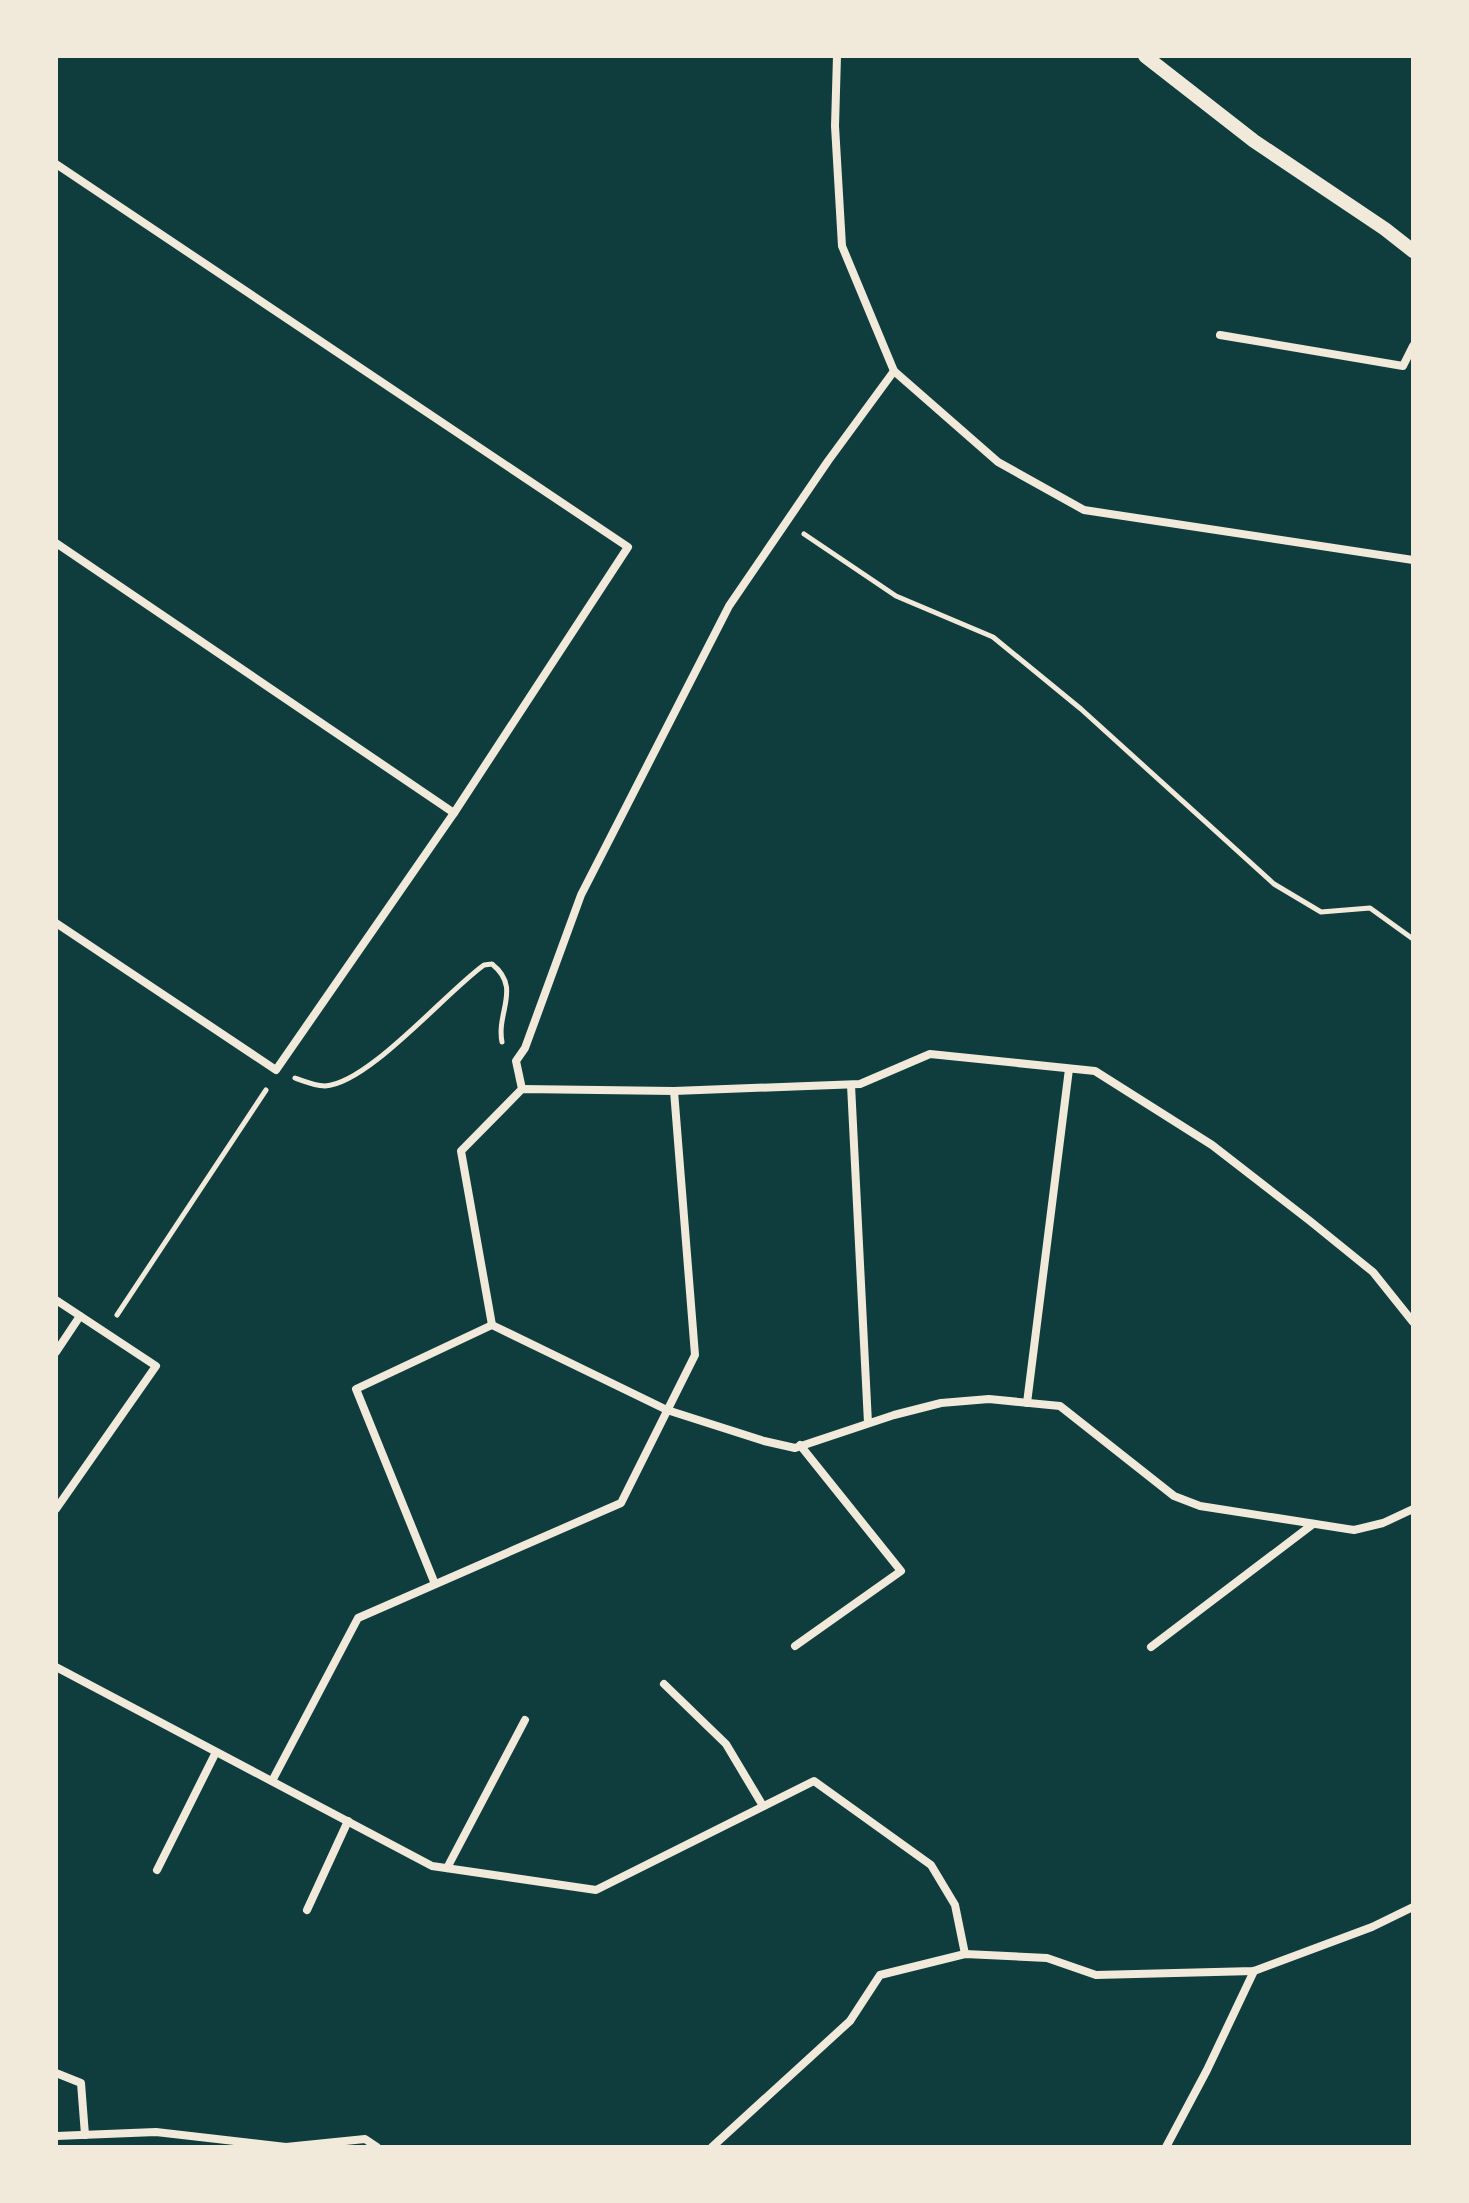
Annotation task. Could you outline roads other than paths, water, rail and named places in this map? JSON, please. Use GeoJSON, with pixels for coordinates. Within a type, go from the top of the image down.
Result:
{"type":"FeatureCollection","features":[{"type":"Feature","properties":{"kind":"street"},"geometry":{"type":"LineString","coordinates":[[837,56],[835,126],[842,246],[894,371],[998,462],[1084,510],[1413,560]]}},
{"type":"Feature","properties":{"kind":"street"},"geometry":{"type":"LineString","coordinates":[[1145,56],[1254,141],[1413,251]]}},
{"type":"Feature","properties":{"kind":"street"},"geometry":{"type":"LineString","coordinates":[[56,164],[628,547],[454,813],[277,1071],[56,923]]}},
{"type":"Feature","properties":{"kind":"street"},"geometry":{"type":"LineString","coordinates":[[1220,335],[1403,366],[1413,346]]}},
{"type":"Feature","properties":{"kind":"street"},"geometry":{"type":"LineString","coordinates":[[522,1089],[516,1061],[525,1048],[581,895],[729,606],[894,371]]}},
{"type":"Feature","properties":{"kind":"street"},"geometry":{"type":"LineString","coordinates":[[56,543],[454,813]]}},
{"type":"Feature","properties":{"kind":"street"},"geometry":{"type":"LineString","coordinates":[[492,1325],[461,1151],[522,1089],[674,1091],[851,1085],[930,1054],[1095,1071],[1212,1145],[1373,1272],[1413,1322]]}},
{"type":"Feature","properties":{"kind":"street"},"geometry":{"type":"LineString","coordinates":[[1027,1403],[1069,1069]]}},
{"type":"Feature","properties":{"kind":"street"},"geometry":{"type":"LineString","coordinates":[[851,1085],[868,1423]]}},
{"type":"Feature","properties":{"kind":"street"},"geometry":{"type":"LineString","coordinates":[[272,1781],[358,1618],[621,1503],[695,1355],[674,1091]]}},
{"type":"Feature","properties":{"kind":"street"},"geometry":{"type":"LineString","coordinates":[[56,1300],[156,1366],[56,1509]]}},
{"type":"Feature","properties":{"kind":"street"},"geometry":{"type":"LineString","coordinates":[[56,1352],[80,1316]]}},
{"type":"Feature","properties":{"kind":"street"},"geometry":{"type":"LineString","coordinates":[[492,1325],[667,1410],[795,1448],[941,1403],[989,1399],[1060,1406],[1174,1496],[1200,1506],[1354,1530],[1383,1523],[1413,1509]]}},
{"type":"Feature","properties":{"kind":"street"},"geometry":{"type":"LineString","coordinates":[[435,1584],[356,1389],[492,1325]]}},
{"type":"Feature","properties":{"kind":"street"},"geometry":{"type":"LineString","coordinates":[[795,1646],[901,1571],[800,1445]]}},
{"type":"Feature","properties":{"kind":"street"},"geometry":{"type":"LineString","coordinates":[[1151,1647],[1313,1524]]}},
{"type":"Feature","properties":{"kind":"street"},"geometry":{"type":"LineString","coordinates":[[56,1667],[432,1866],[596,1890],[814,1781],[931,1865],[955,1905],[965,1954]]}},
{"type":"Feature","properties":{"kind":"street"},"geometry":{"type":"LineString","coordinates":[[664,1684],[726,1744],[763,1806]]}},
{"type":"Feature","properties":{"kind":"street"},"geometry":{"type":"LineString","coordinates":[[447,1868],[525,1720]]}},
{"type":"Feature","properties":{"kind":"street"},"geometry":{"type":"LineString","coordinates":[[157,1870],[216,1752]]}},
{"type":"Feature","properties":{"kind":"street"},"geometry":{"type":"LineString","coordinates":[[307,1910],[348,1821]]}},
{"type":"Feature","properties":{"kind":"street"},"geometry":{"type":"LineString","coordinates":[[712,2147],[850,2021],[880,1975],[965,1954],[1047,1958],[1096,1975],[1254,1971],[1372,1927],[1413,1907]]}},
{"type":"Feature","properties":{"kind":"street"},"geometry":{"type":"LineString","coordinates":[[1166,2147],[1254,1971]]}},
{"type":"Feature","properties":{"kind":"street"},"geometry":{"type":"LineString","coordinates":[[56,2073],[81,2083],[85,2135]]}},
{"type":"Feature","properties":{"kind":"street"},"geometry":{"type":"LineString","coordinates":[[56,2136],[156,2132],[286,2147],[365,2139],[377,2147]]}}]}
